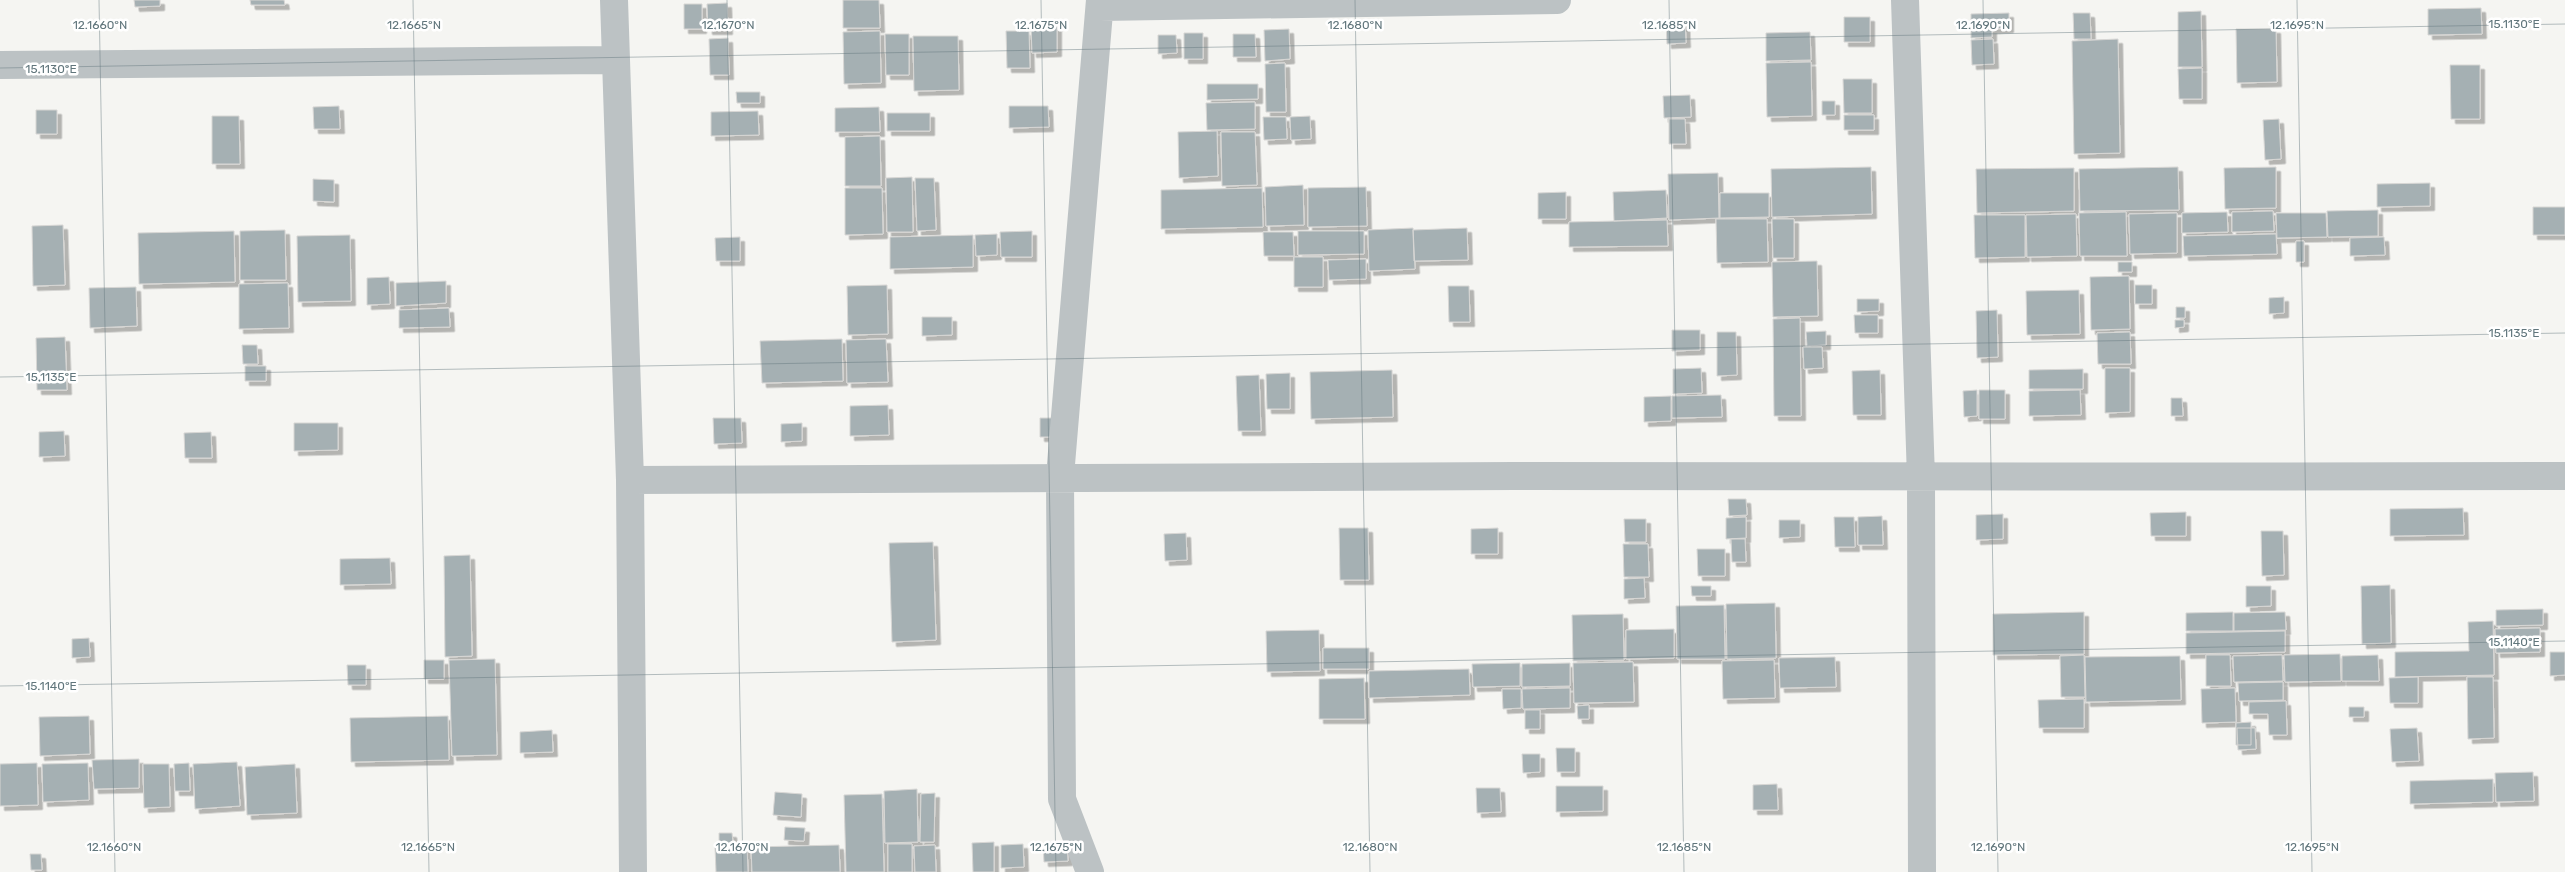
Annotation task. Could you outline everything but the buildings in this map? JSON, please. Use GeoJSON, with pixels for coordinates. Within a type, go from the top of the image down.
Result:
{"type":"FeatureCollection","features":[{"type":"Feature","properties":{"kind":"street"},"geometry":{"type":"LineString","coordinates":[[614,0],[630,480],[633,872]]}},
{"type":"Feature","properties":{"kind":"street"},"geometry":{"type":"LineString","coordinates":[[1090,872],[1062,799],[1060,476],[1100,3],[1557,0]]}},
{"type":"Feature","properties":{"kind":"street"},"geometry":{"type":"LineString","coordinates":[[1906,0],[1921,478],[1922,872]]}},
{"type":"Feature","properties":{"kind":"street"},"geometry":{"type":"LineString","coordinates":[[0,65],[615,60]]}},
{"type":"Feature","properties":{"kind":"street"},"geometry":{"type":"LineString","coordinates":[[630,480],[1060,476],[1921,478],[2565,476]]}}]}
